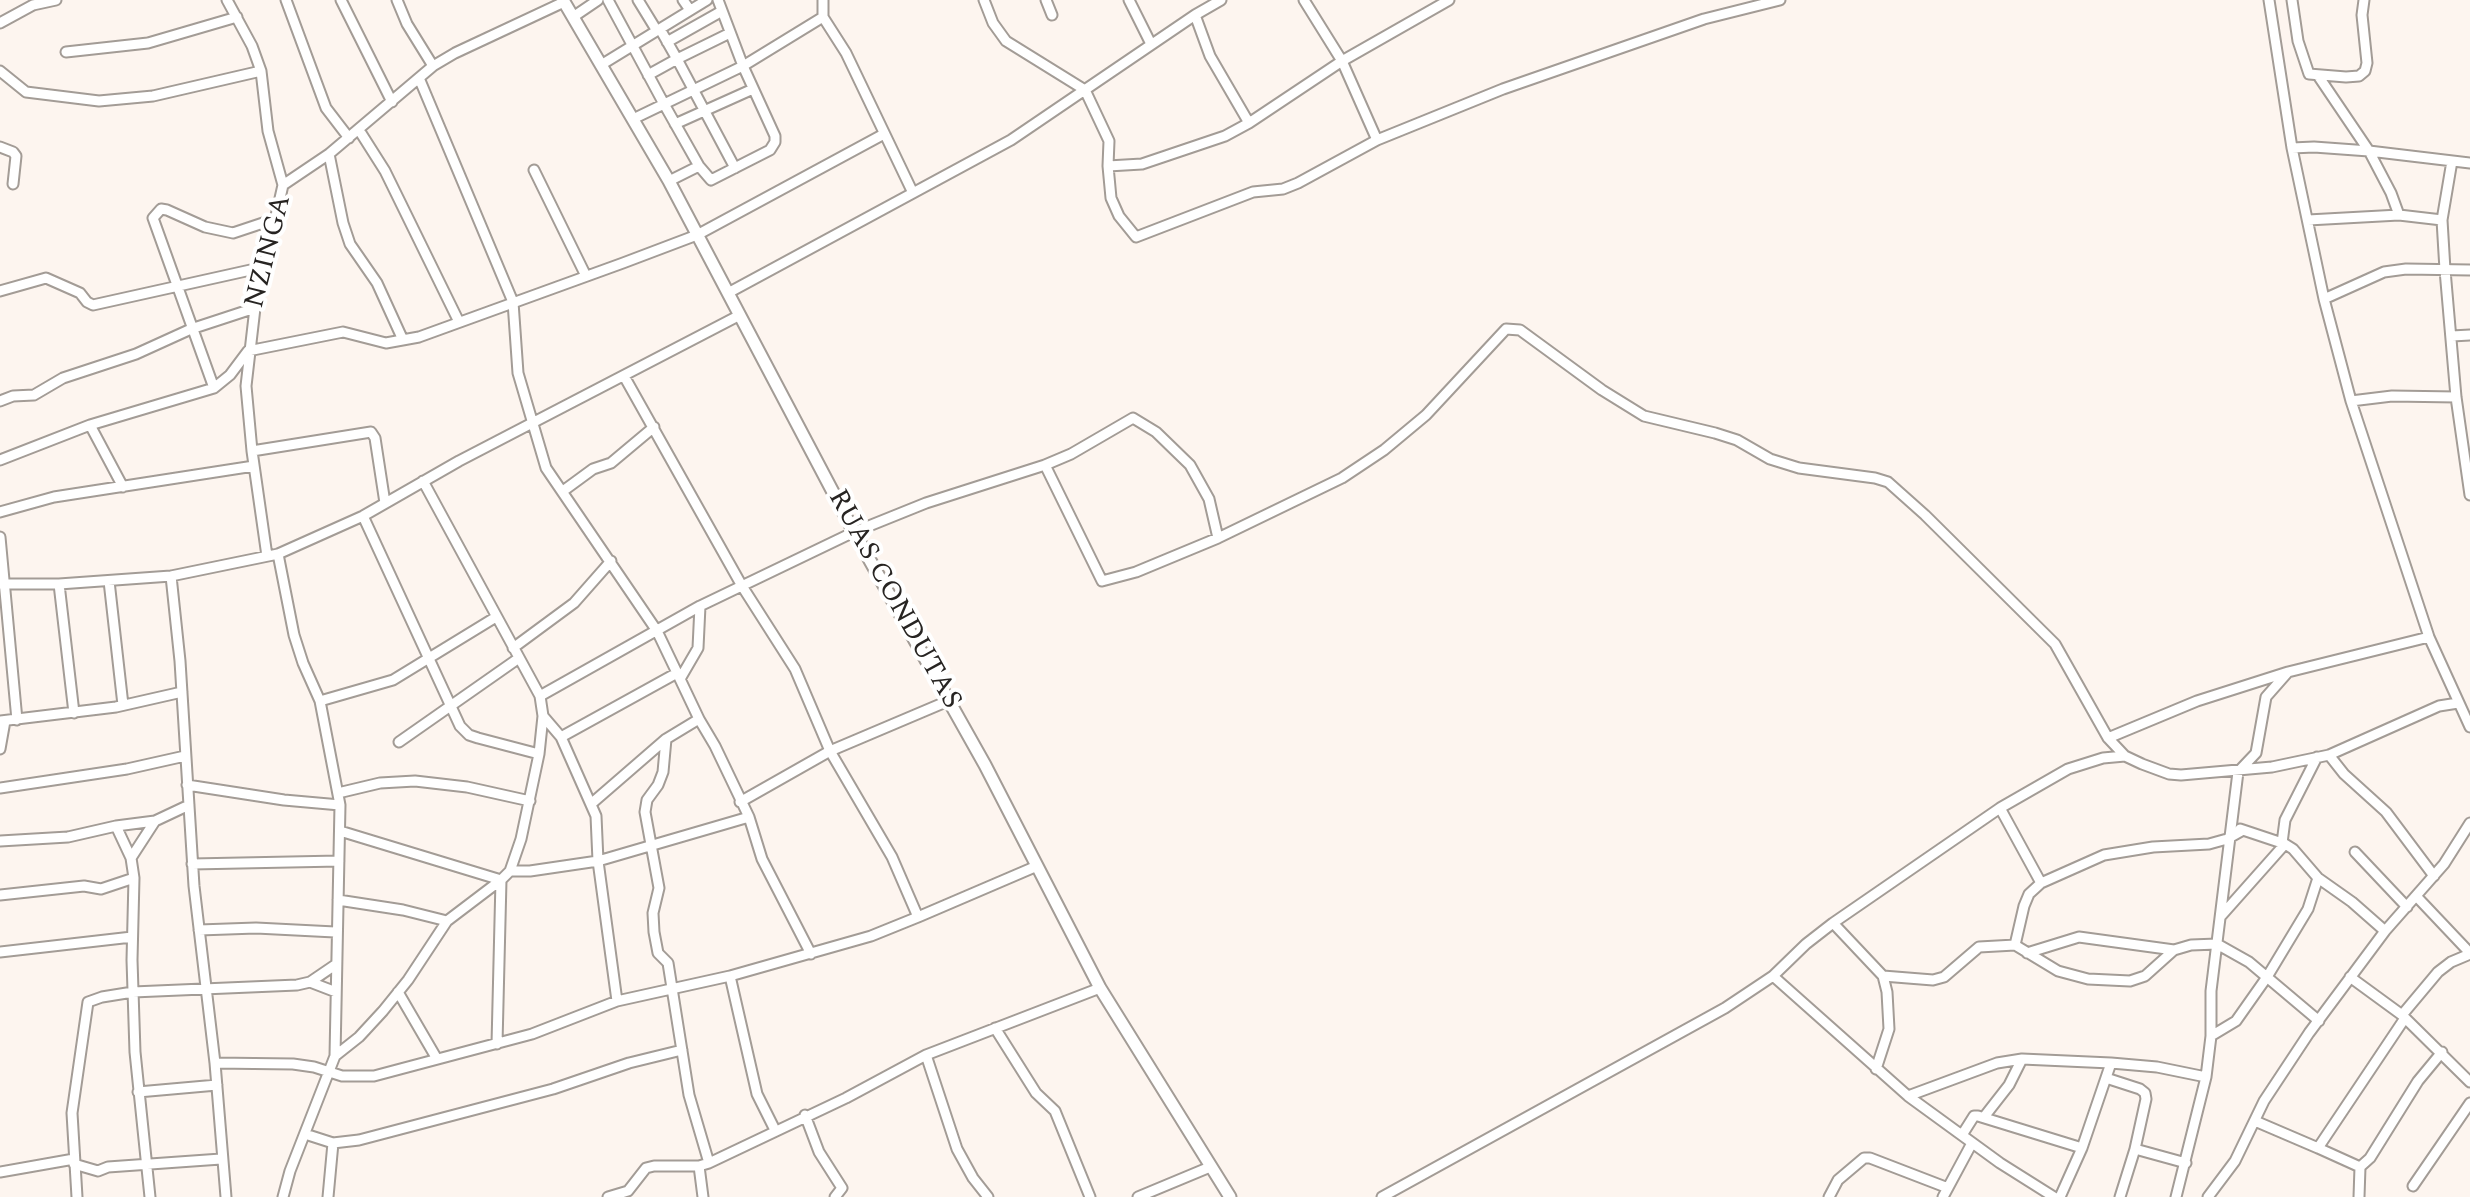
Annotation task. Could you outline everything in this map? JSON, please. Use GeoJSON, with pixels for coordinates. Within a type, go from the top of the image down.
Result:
{"type":"FeatureCollection","features":[{"type":"Feature","properties":{"kind":"street"},"geometry":{"type":"LineString","coordinates":[[0,23],[38,3],[56,0]]}},
{"type":"Feature","properties":{"kind":"street"},"geometry":{"type":"LineString","coordinates":[[227,0],[261,71],[268,131],[283,185]]}},
{"type":"Feature","properties":{"kind":"street"},"geometry":{"type":"LineString","coordinates":[[286,0],[326,108],[349,138]]}},
{"type":"Feature","properties":{"kind":"street"},"geometry":{"type":"LineString","coordinates":[[341,0],[392,102]]}},
{"type":"Feature","properties":{"kind":"street"},"geometry":{"type":"LineString","coordinates":[[397,0],[407,24],[433,66]]}},
{"type":"Feature","properties":{"kind":"street"},"geometry":{"type":"LineString","coordinates":[[573,17],[598,0]]}},
{"type":"Feature","properties":{"kind":"street"},"geometry":{"type":"LineString","coordinates":[[608,0],[699,166],[711,180],[770,150],[775,136],[743,66],[721,4],[667,42]]}},
{"type":"Feature","properties":{"kind":"street"},"geometry":{"type":"LineString","coordinates":[[638,0],[677,59],[735,168]]}},
{"type":"Feature","properties":{"kind":"street"},"geometry":{"type":"LineString","coordinates":[[683,0],[690,10]]}},
{"type":"Feature","properties":{"kind":"street"},"geometry":{"type":"LineString","coordinates":[[601,65],[707,0]]}},
{"type":"Feature","properties":{"kind":"street"},"geometry":{"type":"LineString","coordinates":[[823,0],[823,17],[846,53],[913,193]]}},
{"type":"Feature","properties":{"kind":"street"},"geometry":{"type":"LineString","coordinates":[[984,0],[993,23],[1006,41],[1085,90],[1109,141],[1108,180],[1115,208],[1136,237],[1253,192],[1283,189],[1298,183],[1377,140],[1503,89],[1704,19],[1780,0]]}},
{"type":"Feature","properties":{"kind":"street"},"geometry":{"type":"LineString","coordinates":[[1046,0],[1052,15]]}},
{"type":"Feature","properties":{"kind":"street"},"geometry":{"type":"LineString","coordinates":[[728,293],[1011,140],[1221,0]]}},
{"type":"Feature","properties":{"kind":"street"},"geometry":{"type":"LineString","coordinates":[[1304,0],[1342,61],[1377,140]]}},
{"type":"Feature","properties":{"kind":"street"},"geometry":{"type":"LineString","coordinates":[[1108,166],[1128,166],[1153,160],[1225,136],[1342,61],[1449,0]]}},
{"type":"Feature","properties":{"kind":"street"},"geometry":{"type":"LineString","coordinates":[[2269,0],[2292,148],[2324,299],[2351,401],[2429,637],[2470,727]]}},
{"type":"Feature","properties":{"kind":"street"},"geometry":{"type":"LineString","coordinates":[[2292,0],[2298,41],[2307,69],[2309,74],[2319,77],[2359,76],[2365,71],[2364,0]]}},
{"type":"Feature","properties":{"kind":"street","name":"NZINGA"},"geometry":{"type":"LineString","coordinates":[[335,1056],[335,932],[340,805],[320,701],[298,649],[272,555],[254,466],[246,397],[248,351],[255,308],[283,185],[329,154],[433,66],[564,1]]}},
{"type":"Feature","properties":{"kind":"street","name":"RUAS CONDUTAS"},"geometry":{"type":"LineString","coordinates":[[564,1],[669,181],[854,532],[985,765],[1100,988],[1230,1197]]}},
{"type":"Feature","properties":{"kind":"street"},"geometry":{"type":"LineString","coordinates":[[1130,1],[1151,44]]}},
{"type":"Feature","properties":{"kind":"street"},"geometry":{"type":"LineString","coordinates":[[1195,15],[1210,56],[1249,123]]}},
{"type":"Feature","properties":{"kind":"street"},"geometry":{"type":"LineString","coordinates":[[66,52],[148,43],[237,17]]}},
{"type":"Feature","properties":{"kind":"street"},"geometry":{"type":"LineString","coordinates":[[633,119],[743,66],[823,17]]}},
{"type":"Feature","properties":{"kind":"street"},"geometry":{"type":"LineString","coordinates":[[648,75],[730,33]]}},
{"type":"Feature","properties":{"kind":"street"},"geometry":{"type":"LineString","coordinates":[[0,71],[26,92],[99,101],[153,96],[261,71]]}},
{"type":"Feature","properties":{"kind":"street"},"geometry":{"type":"LineString","coordinates":[[2319,77],[2369,151],[2399,215]]}},
{"type":"Feature","properties":{"kind":"street"},"geometry":{"type":"LineString","coordinates":[[419,78],[513,302],[517,365],[546,468],[657,631],[749,817],[762,859],[811,954]]}},
{"type":"Feature","properties":{"kind":"street"},"geometry":{"type":"LineString","coordinates":[[675,124],[753,89]]}},
{"type":"Feature","properties":{"kind":"street"},"geometry":{"type":"LineString","coordinates":[[359,130],[385,171],[459,322]]}},
{"type":"Feature","properties":{"kind":"street"},"geometry":{"type":"LineString","coordinates":[[0,460],[90,425],[214,388],[230,375],[248,351],[343,332],[386,343],[403,340],[586,276],[697,235],[884,134]]}},
{"type":"Feature","properties":{"kind":"street"},"geometry":{"type":"LineString","coordinates":[[0,147],[16,156],[13,184]]}},
{"type":"Feature","properties":{"kind":"street"},"geometry":{"type":"LineString","coordinates":[[2292,148],[2369,151],[2470,163]]}},
{"type":"Feature","properties":{"kind":"street"},"geometry":{"type":"LineString","coordinates":[[329,154],[350,244],[377,283],[403,340]]}},
{"type":"Feature","properties":{"kind":"street"},"geometry":{"type":"LineString","coordinates":[[2452,161],[2442,220],[2456,397],[2470,495]]}},
{"type":"Feature","properties":{"kind":"street"},"geometry":{"type":"LineString","coordinates":[[669,181],[699,166]]}},
{"type":"Feature","properties":{"kind":"street"},"geometry":{"type":"LineString","coordinates":[[534,170],[586,276]]}},
{"type":"Feature","properties":{"kind":"street"},"geometry":{"type":"LineString","coordinates":[[2385,216],[2393,204]]}},
{"type":"Feature","properties":{"kind":"street"},"geometry":{"type":"LineString","coordinates":[[214,388],[154,223],[155,213],[161,209],[167,210],[226,232],[275,219]]}},
{"type":"Feature","properties":{"kind":"street"},"geometry":{"type":"LineString","coordinates":[[2308,220],[2399,215],[2442,220]]}},
{"type":"Feature","properties":{"kind":"street"},"geometry":{"type":"LineString","coordinates":[[0,291],[46,278],[80,293],[93,305],[264,267]]}},
{"type":"Feature","properties":{"kind":"street"},"geometry":{"type":"LineString","coordinates":[[2324,299],[2384,272],[2470,270]]}},
{"type":"Feature","properties":{"kind":"street"},"geometry":{"type":"LineString","coordinates":[[0,401],[13,396],[34,395],[63,378],[142,352],[191,329],[255,308]]}},
{"type":"Feature","properties":{"kind":"street"},"geometry":{"type":"LineString","coordinates":[[3,584],[59,584],[171,576],[272,555],[363,516],[423,481],[740,315]]}},
{"type":"Feature","properties":{"kind":"street"},"geometry":{"type":"LineString","coordinates":[[1045,465],[1102,581],[1136,572],[1218,538],[1342,478],[1384,450],[1426,415],[1502,332],[1516,328],[1644,416],[1726,437],[1770,459],[1799,468],[1888,482],[2055,644],[2108,738],[2125,756],[2174,775],[2238,772],[2329,755],[2439,706],[2458,703]]}},
{"type":"Feature","properties":{"kind":"street"},"geometry":{"type":"LineString","coordinates":[[2452,336],[2470,335]]}},
{"type":"Feature","properties":{"kind":"street"},"geometry":{"type":"LineString","coordinates":[[624,376],[742,586],[795,669],[830,751],[892,857],[918,917]]}},
{"type":"Feature","properties":{"kind":"street"},"geometry":{"type":"LineString","coordinates":[[2351,401],[2392,396],[2456,397]]}},
{"type":"Feature","properties":{"kind":"street"},"geometry":{"type":"LineString","coordinates":[[540,696],[700,606],[854,532],[926,503],[1045,465],[1071,454],[1133,418],[1156,432],[1190,465],[1209,499],[1218,538]]}},
{"type":"Feature","properties":{"kind":"street"},"geometry":{"type":"LineString","coordinates":[[90,425],[123,487]]}},
{"type":"Feature","properties":{"kind":"street"},"geometry":{"type":"LineString","coordinates":[[563,491],[593,469],[611,463],[654,427]]}},
{"type":"Feature","properties":{"kind":"street"},"geometry":{"type":"LineString","coordinates":[[252,451],[371,432],[375,438],[385,503]]}},
{"type":"Feature","properties":{"kind":"street"},"geometry":{"type":"LineString","coordinates":[[0,512],[54,497],[254,466]]}},
{"type":"Feature","properties":{"kind":"street"},"geometry":{"type":"LineString","coordinates":[[283,1197],[290,1171],[335,1056],[359,1037],[398,992],[447,921],[510,871],[530,801],[543,716],[540,696],[423,481]]}},
{"type":"Feature","properties":{"kind":"street"},"geometry":{"type":"LineString","coordinates":[[363,516],[460,726],[469,735],[539,754]]}},
{"type":"Feature","properties":{"kind":"street"},"geometry":{"type":"LineString","coordinates":[[0,537],[17,720]]}},
{"type":"Feature","properties":{"kind":"street"},"geometry":{"type":"LineString","coordinates":[[513,648],[574,603],[611,561]]}},
{"type":"Feature","properties":{"kind":"street"},"geometry":{"type":"LineString","coordinates":[[171,576],[182,692],[192,864],[204,989],[215,1063],[226,1197]]}},
{"type":"Feature","properties":{"kind":"street"},"geometry":{"type":"LineString","coordinates":[[109,581],[123,705]]}},
{"type":"Feature","properties":{"kind":"street"},"geometry":{"type":"LineString","coordinates":[[59,584],[74,713]]}},
{"type":"Feature","properties":{"kind":"street"},"geometry":{"type":"LineString","coordinates":[[561,737],[679,676],[698,648],[700,606]]}},
{"type":"Feature","properties":{"kind":"street"},"geometry":{"type":"LineString","coordinates":[[320,701],[387,682],[496,617]]}},
{"type":"Feature","properties":{"kind":"street"},"geometry":{"type":"LineString","coordinates":[[2108,738],[2197,701],[2288,672],[2429,637]]}},
{"type":"Feature","properties":{"kind":"street"},"geometry":{"type":"LineString","coordinates":[[399,742],[519,658]]}},
{"type":"Feature","properties":{"kind":"street"},"geometry":{"type":"LineString","coordinates":[[2176,1197],[2206,1077],[2211,1036],[2211,991],[2227,839],[2238,772],[2256,753],[2266,697],[2288,672]]}},
{"type":"Feature","properties":{"kind":"street"},"geometry":{"type":"LineString","coordinates":[[0,749],[2,721],[74,713],[182,692]]}},
{"type":"Feature","properties":{"kind":"street"},"geometry":{"type":"LineString","coordinates":[[740,802],[830,751],[948,701]]}},
{"type":"Feature","properties":{"kind":"street"},"geometry":{"type":"LineString","coordinates":[[543,716],[561,737],[596,816],[598,861],[617,1001]]}},
{"type":"Feature","properties":{"kind":"street"},"geometry":{"type":"LineString","coordinates":[[591,804],[666,739],[699,719]]}},
{"type":"Feature","properties":{"kind":"street"},"geometry":{"type":"LineString","coordinates":[[666,739],[663,772],[645,805],[646,827],[659,888],[653,913],[654,932],[658,953],[668,963],[691,1106],[704,1164],[703,1197]]}},
{"type":"Feature","properties":{"kind":"street"},"geometry":{"type":"LineString","coordinates":[[2329,755],[2344,774],[2386,812],[2434,876]]}},
{"type":"Feature","properties":{"kind":"street"},"geometry":{"type":"LineString","coordinates":[[0,788],[112,772],[185,756]]}},
{"type":"Feature","properties":{"kind":"street"},"geometry":{"type":"LineString","coordinates":[[1382,1197],[1725,1008],[1773,976],[1833,923],[2000,808],[2068,769],[2103,758],[2125,756]]}},
{"type":"Feature","properties":{"kind":"street"},"geometry":{"type":"LineString","coordinates":[[2221,916],[2284,843],[2285,820],[2317,757]]}},
{"type":"Feature","properties":{"kind":"street"},"geometry":{"type":"LineString","coordinates":[[338,793],[380,783],[415,781],[467,787],[530,801]]}},
{"type":"Feature","properties":{"kind":"street"},"geometry":{"type":"LineString","coordinates":[[187,785],[340,805]]}},
{"type":"Feature","properties":{"kind":"street"},"geometry":{"type":"LineString","coordinates":[[0,841],[68,837],[155,821],[189,805]]}},
{"type":"Feature","properties":{"kind":"street"},"geometry":{"type":"LineString","coordinates":[[2000,808],[2041,883]]}},
{"type":"Feature","properties":{"kind":"street"},"geometry":{"type":"LineString","coordinates":[[510,871],[543,870],[598,861],[749,817]]}},
{"type":"Feature","properties":{"kind":"street"},"geometry":{"type":"LineString","coordinates":[[131,858],[155,821]]}},
{"type":"Feature","properties":{"kind":"street"},"geometry":{"type":"LineString","coordinates":[[2231,822],[2243,830],[2284,843],[2300,855],[2318,878],[2385,931]]}},
{"type":"Feature","properties":{"kind":"street"},"geometry":{"type":"LineString","coordinates":[[2208,1197],[2235,1161],[2269,1093],[2319,1021],[2385,931],[2417,897],[2457,846],[2470,823]]}},
{"type":"Feature","properties":{"kind":"street"},"geometry":{"type":"LineString","coordinates":[[116,826],[131,858],[134,878],[133,992],[138,1092],[150,1197]]}},
{"type":"Feature","properties":{"kind":"street"},"geometry":{"type":"LineString","coordinates":[[2015,945],[2029,894],[2041,883],[2104,855],[2153,847],[2209,844],[2243,830]]}},
{"type":"Feature","properties":{"kind":"street"},"geometry":{"type":"LineString","coordinates":[[340,831],[501,880]]}},
{"type":"Feature","properties":{"kind":"street"},"geometry":{"type":"LineString","coordinates":[[2355,852],[2407,907]]}},
{"type":"Feature","properties":{"kind":"street"},"geometry":{"type":"LineString","coordinates":[[192,864],[339,861]]}},
{"type":"Feature","properties":{"kind":"street"},"geometry":{"type":"LineString","coordinates":[[215,1063],[273,1063],[352,1077],[374,1076],[532,1034],[617,1001],[730,976],[871,936],[1037,866]]}},
{"type":"Feature","properties":{"kind":"street"},"geometry":{"type":"LineString","coordinates":[[0,895],[84,886],[101,889],[134,878]]}},
{"type":"Feature","properties":{"kind":"street"},"geometry":{"type":"LineString","coordinates":[[2211,1036],[2236,1021],[2267,977],[2308,909],[2318,878]]}},
{"type":"Feature","properties":{"kind":"street"},"geometry":{"type":"LineString","coordinates":[[497,1044],[501,880]]}},
{"type":"Feature","properties":{"kind":"street"},"geometry":{"type":"LineString","coordinates":[[2318,1148],[2403,1016],[2445,966],[2470,953],[2417,897]]}},
{"type":"Feature","properties":{"kind":"street"},"geometry":{"type":"LineString","coordinates":[[338,900],[403,910],[447,921]]}},
{"type":"Feature","properties":{"kind":"street"},"geometry":{"type":"LineString","coordinates":[[1833,923],[1883,976],[1889,1029],[1876,1069]]}},
{"type":"Feature","properties":{"kind":"street"},"geometry":{"type":"LineString","coordinates":[[199,930],[256,928],[335,932]]}},
{"type":"Feature","properties":{"kind":"street"},"geometry":{"type":"LineString","coordinates":[[0,952],[132,937]]}},
{"type":"Feature","properties":{"kind":"street"},"geometry":{"type":"LineString","coordinates":[[2027,953],[2079,937],[2174,950],[2191,945],[2217,944],[2249,962],[2319,1021]]}},
{"type":"Feature","properties":{"kind":"street"},"geometry":{"type":"LineString","coordinates":[[1883,976],[1933,980],[1944,977],[1979,947],[2015,945],[2058,971],[2088,979],[2130,981],[2145,976],[2174,950]]}},
{"type":"Feature","properties":{"kind":"street"},"geometry":{"type":"LineString","coordinates":[[77,1197],[72,1113],[86,1007],[92,1000],[133,992],[286,986],[310,982],[335,965]]}},
{"type":"Feature","properties":{"kind":"street"},"geometry":{"type":"LineString","coordinates":[[730,976],[757,1094],[775,1130]]}},
{"type":"Feature","properties":{"kind":"street"},"geometry":{"type":"LineString","coordinates":[[1773,976],[1908,1096],[1972,1143],[2057,1197],[2082,1148],[2111,1063]]}},
{"type":"Feature","properties":{"kind":"street"},"geometry":{"type":"LineString","coordinates":[[2350,977],[2403,1016],[2470,1082]]}},
{"type":"Feature","properties":{"kind":"street"},"geometry":{"type":"LineString","coordinates":[[310,982],[336,992]]}},
{"type":"Feature","properties":{"kind":"street"},"geometry":{"type":"LineString","coordinates":[[608,1197],[628,1194],[646,1168],[704,1164],[846,1098],[926,1055],[1100,988]]}},
{"type":"Feature","properties":{"kind":"street"},"geometry":{"type":"LineString","coordinates":[[398,992],[437,1059]]}},
{"type":"Feature","properties":{"kind":"street"},"geometry":{"type":"LineString","coordinates":[[995,1028],[1036,1093],[1055,1111],[1090,1197]]}},
{"type":"Feature","properties":{"kind":"street"},"geometry":{"type":"LineString","coordinates":[[305,1134],[333,1143],[359,1140],[553,1089],[629,1063],[682,1050]]}},
{"type":"Feature","properties":{"kind":"street"},"geometry":{"type":"LineString","coordinates":[[2359,1197],[2360,1167],[2370,1158],[2418,1081],[2442,1052]]}},
{"type":"Feature","properties":{"kind":"street"},"geometry":{"type":"LineString","coordinates":[[926,1055],[957,1149],[988,1197]]}},
{"type":"Feature","properties":{"kind":"street"},"geometry":{"type":"LineString","coordinates":[[1908,1096],[1997,1063],[2022,1059],[2157,1067],[2206,1077]]}},
{"type":"Feature","properties":{"kind":"street"},"geometry":{"type":"LineString","coordinates":[[1984,1117],[2009,1085],[2022,1059]]}},
{"type":"Feature","properties":{"kind":"street"},"geometry":{"type":"LineString","coordinates":[[2106,1078],[2145,1093],[2135,1149],[2120,1197]]}},
{"type":"Feature","properties":{"kind":"street"},"geometry":{"type":"LineString","coordinates":[[138,1092],[217,1085]]}},
{"type":"Feature","properties":{"kind":"street"},"geometry":{"type":"LineString","coordinates":[[2413,1186],[2470,1103]]}},
{"type":"Feature","properties":{"kind":"street"},"geometry":{"type":"LineString","coordinates":[[805,1115],[819,1152],[842,1188],[835,1197]]}},
{"type":"Feature","properties":{"kind":"street"},"geometry":{"type":"LineString","coordinates":[[1962,1135],[1974,1116],[1984,1117],[2082,1148]]}},
{"type":"Feature","properties":{"kind":"street"},"geometry":{"type":"LineString","coordinates":[[2255,1121],[2360,1167]]}},
{"type":"Feature","properties":{"kind":"street"},"geometry":{"type":"LineString","coordinates":[[328,1197],[333,1143]]}},
{"type":"Feature","properties":{"kind":"street"},"geometry":{"type":"LineString","coordinates":[[1829,1197],[1838,1180],[1858,1163],[1870,1158],[1945,1192],[1972,1143]]}},
{"type":"Feature","properties":{"kind":"street"},"geometry":{"type":"LineString","coordinates":[[2135,1149],[2186,1163]]}},
{"type":"Feature","properties":{"kind":"street"},"geometry":{"type":"LineString","coordinates":[[0,1172],[74,1162],[98,1171],[221,1159]]}},
{"type":"Feature","properties":{"kind":"street"},"geometry":{"type":"LineString","coordinates":[[1138,1197],[1210,1167]]}}]}
